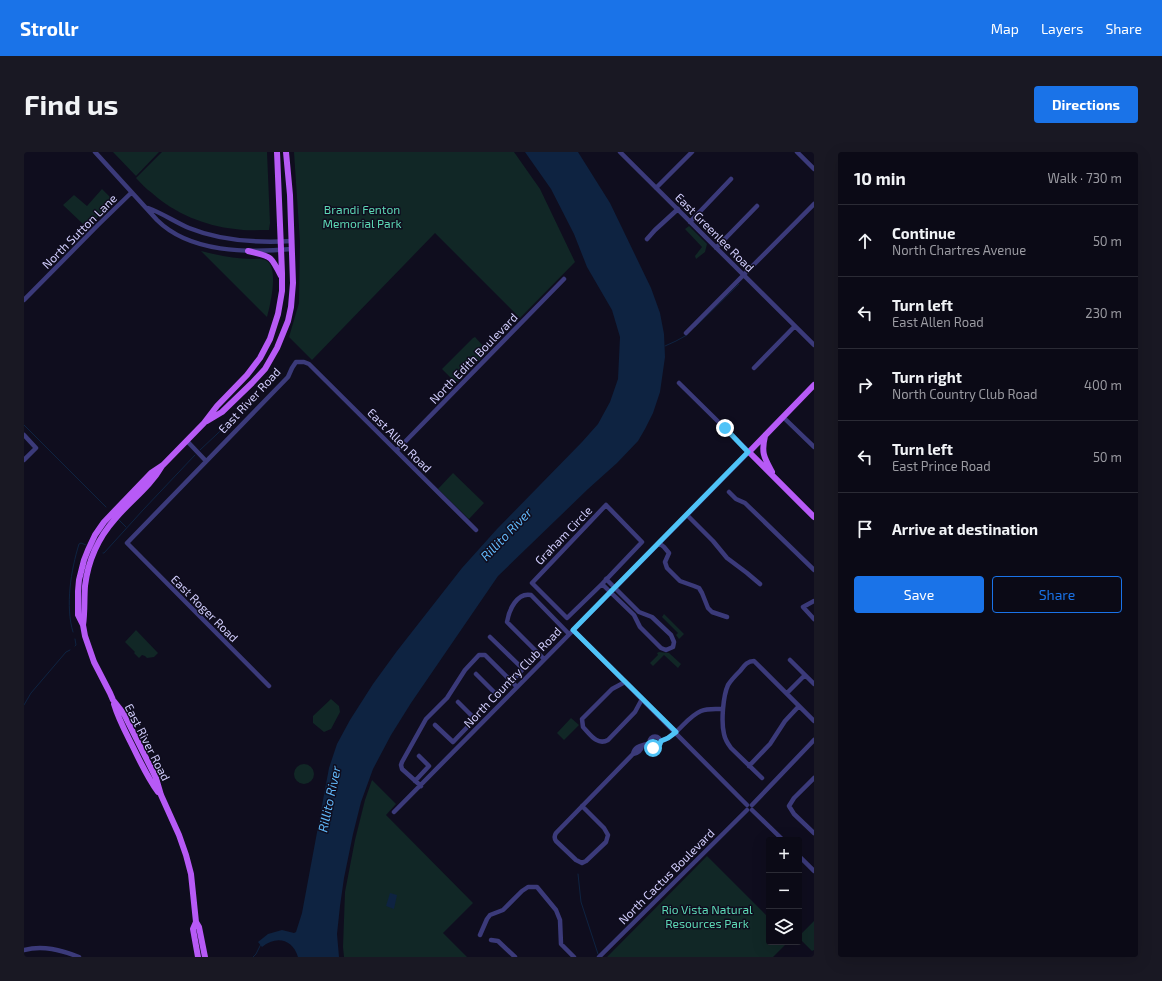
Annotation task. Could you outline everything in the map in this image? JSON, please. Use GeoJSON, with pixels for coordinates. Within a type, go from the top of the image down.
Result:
{"type":"FeatureCollection","features":[{"type":"Feature","properties":{"kind":"main road","name":"East River Road"},"geometry":{"type":"LineString","coordinates":[[205,957],[199,927],[196,922],[191,874],[186,855],[179,835],[161,795],[150,780],[117,716],[113,700],[94,662],[85,636],[83,625],[78,615],[78,591],[81,569],[91,543],[100,527],[113,511],[151,473],[162,465],[204,423],[217,406],[247,375],[263,353],[278,314],[282,291],[277,152]]}},
{"type":"Feature","properties":{"kind":"main road","name":"East River Road"},"geometry":{"type":"LineString","coordinates":[[204,423],[222,412],[265,369],[285,330],[291,307],[293,283],[290,195],[286,152]]}},
{"type":"Feature","properties":{"kind":"main road"},"geometry":{"type":"LineString","coordinates":[[248,251],[265,255],[272,259],[282,278]]}},
{"type":"Feature","properties":{"kind":"main road","name":"North Country Club Road"},"geometry":{"type":"LineString","coordinates":[[748,452],[814,385]]}},
{"type":"Feature","properties":{"kind":"main road"},"geometry":{"type":"LineString","coordinates":[[766,434],[762,448],[764,457],[774,477]]}},
{"type":"Feature","properties":{"kind":"main road"},"geometry":{"type":"LineString","coordinates":[[748,452],[814,517]]}},
{"type":"Feature","properties":{"kind":"main road","name":"East River Road"},"geometry":{"type":"LineString","coordinates":[[196,922],[193,929],[198,957]]}},
{"type":"Feature","properties":{"kind":"street"},"geometry":{"type":"LineString","coordinates":[[95,152],[131,193],[163,226],[192,241],[207,246],[248,251],[292,249]]}},
{"type":"Feature","properties":{"kind":"street","name":"East Greenlee Road"},"geometry":{"type":"LineString","coordinates":[[620,152],[814,345]]}},
{"type":"Feature","properties":{"kind":"street"},"geometry":{"type":"LineString","coordinates":[[656,188],[692,152]]}},
{"type":"Feature","properties":{"kind":"street"},"geometry":{"type":"LineString","coordinates":[[797,152],[813,167]]}},
{"type":"Feature","properties":{"kind":"street"},"geometry":{"type":"LineString","coordinates":[[690,222],[731,179]]}},
{"type":"Feature","properties":{"kind":"street","name":"North Sutton Lane"},"geometry":{"type":"LineString","coordinates":[[24,300],[131,193]]}},
{"type":"Feature","properties":{"kind":"street"},"geometry":{"type":"LineString","coordinates":[[686,333],[814,204]]}},
{"type":"Feature","properties":{"kind":"street"},"geometry":{"type":"LineString","coordinates":[[716,248],[757,206]]}},
{"type":"Feature","properties":{"kind":"street"},"geometry":{"type":"LineString","coordinates":[[147,208],[158,211],[169,219],[209,235],[232,239],[292,241]]}},
{"type":"Feature","properties":{"kind":"street"},"geometry":{"type":"LineString","coordinates":[[647,239],[678,210]]}},
{"type":"Feature","properties":{"kind":"street","name":"North Edith Boulevard"},"geometry":{"type":"LineString","coordinates":[[397,450],[564,279]]}},
{"type":"Feature","properties":{"kind":"street"},"geometry":{"type":"LineString","coordinates":[[754,368],[795,326]]}},
{"type":"Feature","properties":{"kind":"street","name":"East River Road"},"geometry":{"type":"LineString","coordinates":[[127,543],[288,377],[296,362],[304,362],[309,364]]}},
{"type":"Feature","properties":{"kind":"street","name":"East Allen Road"},"geometry":{"type":"LineString","coordinates":[[309,364],[476,530]]}},
{"type":"Feature","properties":{"kind":"street"},"geometry":{"type":"LineString","coordinates":[[679,383],[748,452]]}},
{"type":"Feature","properties":{"kind":"street"},"geometry":{"type":"LineString","coordinates":[[783,417],[814,447]]}},
{"type":"Feature","properties":{"kind":"street"},"geometry":{"type":"LineString","coordinates":[[24,435],[36,448],[24,460]]}},
{"type":"Feature","properties":{"kind":"street"},"geometry":{"type":"LineString","coordinates":[[187,441],[206,461]]}},
{"type":"Feature","properties":{"kind":"street","name":"North Country Club Road"},"geometry":{"type":"LineString","coordinates":[[394,812],[748,452]]}},
{"type":"Feature","properties":{"kind":"street"},"geometry":{"type":"LineString","coordinates":[[729,492],[736,499],[745,503],[814,570]]}},
{"type":"Feature","properties":{"kind":"street","name":"Graham Circle"},"geometry":{"type":"LineString","coordinates":[[606,505],[642,542],[602,584],[567,618],[532,583],[606,505]]}},
{"type":"Feature","properties":{"kind":"street"},"geometry":{"type":"LineString","coordinates":[[687,515],[713,541],[727,558],[760,584]]}},
{"type":"Feature","properties":{"kind":"street","name":"East Roger Road"},"geometry":{"type":"LineString","coordinates":[[127,543],[269,686]]}},
{"type":"Feature","properties":{"kind":"street"},"geometry":{"type":"LineString","coordinates":[[659,543],[669,553],[666,562],[667,568],[680,581],[698,588],[702,593],[708,608],[712,612],[727,617]]}},
{"type":"Feature","properties":{"kind":"street"},"geometry":{"type":"LineString","coordinates":[[602,584],[634,615],[640,627],[660,648],[666,650],[673,647],[674,642],[671,635],[652,617],[639,612],[606,579]]}},
{"type":"Feature","properties":{"kind":"street"},"geometry":{"type":"LineString","coordinates":[[544,660],[506,622],[511,608],[520,596],[525,594],[531,595],[569,634]]}},
{"type":"Feature","properties":{"kind":"street"},"geometry":{"type":"LineString","coordinates":[[814,601],[803,607],[814,619]]}},
{"type":"Feature","properties":{"kind":"street"},"geometry":{"type":"LineString","coordinates":[[573,630],[780,837]]}},
{"type":"Feature","properties":{"kind":"street"},"geometry":{"type":"LineString","coordinates":[[476,674],[498,696],[523,669],[490,636]]}},
{"type":"Feature","properties":{"kind":"street"},"geometry":{"type":"LineString","coordinates":[[421,786],[402,768],[402,762],[428,717],[447,698],[472,662],[479,655],[485,655],[517,687]]}},
{"type":"Feature","properties":{"kind":"street"},"geometry":{"type":"LineString","coordinates":[[790,660],[814,684]]}},
{"type":"Feature","properties":{"kind":"street"},"geometry":{"type":"LineString","coordinates":[[762,778],[727,742],[724,735],[724,697],[728,685],[747,663],[754,661],[814,721]]}},
{"type":"Feature","properties":{"kind":"street"},"geometry":{"type":"LineString","coordinates":[[787,693],[805,675]]}},
{"type":"Feature","properties":{"kind":"street"},"geometry":{"type":"LineString","coordinates":[[625,682],[612,689],[582,719],[583,727],[598,742],[604,743],[635,712],[642,699]]}},
{"type":"Feature","properties":{"kind":"street"},"geometry":{"type":"LineString","coordinates":[[436,725],[453,742],[475,718],[458,702]]}},
{"type":"Feature","properties":{"kind":"street"},"geometry":{"type":"LineString","coordinates":[[749,766],[770,744],[784,722],[799,706]]}},
{"type":"Feature","properties":{"kind":"street"},"geometry":{"type":"LineString","coordinates":[[650,743],[651,746],[656,748],[660,746],[661,741],[676,732],[694,715],[712,708],[723,708]]}},
{"type":"Feature","properties":{"kind":"street"},"geometry":{"type":"LineString","coordinates":[[463,731],[468,737]]}},
{"type":"Feature","properties":{"kind":"street"},"geometry":{"type":"LineString","coordinates":[[582,806],[604,828],[608,835],[606,842],[582,863],[576,860],[555,839],[554,836],[582,806],[633,754],[638,746],[650,743],[650,740],[654,737],[657,737],[661,741]]}},
{"type":"Feature","properties":{"kind":"street","name":"North Cactus Boulevard"},"geometry":{"type":"LineString","coordinates":[[599,957],[750,807],[814,740]]}},
{"type":"Feature","properties":{"kind":"street"},"geometry":{"type":"LineString","coordinates":[[415,781],[429,766],[418,756]]}},
{"type":"Feature","properties":{"kind":"street"},"geometry":{"type":"LineString","coordinates":[[814,778],[794,798],[790,806],[794,814],[814,834]]}},
{"type":"Feature","properties":{"kind":"street"},"geometry":{"type":"LineString","coordinates":[[802,859],[814,871]]}},
{"type":"Feature","properties":{"kind":"street"},"geometry":{"type":"LineString","coordinates":[[480,936],[487,919],[490,916],[503,910],[521,891],[528,887],[537,887],[556,910],[560,920],[561,944],[574,957]]}},
{"type":"Feature","properties":{"kind":"street"},"geometry":{"type":"LineString","coordinates":[[491,940],[498,941],[515,957]]}},
{"type":"Feature","properties":{"kind":"street"},"geometry":{"type":"LineString","coordinates":[[24,950],[31,948],[47,948],[79,957]]}},
{"type":"Feature","properties":{"kind":"green space"},"geometry":{"type":"Polygon","coordinates":[[[113,152],[159,152],[136,176],[113,152]]]}},
{"type":"Feature","properties":{"kind":"green space"},"geometry":{"type":"Polygon","coordinates":[[[162,152],[267,152],[269,230],[243,230],[212,225],[201,222],[170,207],[148,190],[136,178],[162,152]]]}},
{"type":"Feature","properties":{"kind":"green space","name":"Brandi Fenton Memorial Park"},"geometry":{"type":"Polygon","coordinates":[[[294,152],[514,152],[540,189],[575,262],[520,318],[435,233],[312,360],[289,337],[299,303],[300,242],[294,152]]]}},
{"type":"Feature","properties":{"kind":"green space"},"geometry":{"type":"Polygon","coordinates":[[[102,189],[114,201],[92,223],[90,220],[83,224],[63,205],[74,195],[87,206],[102,189]]]}},
{"type":"Feature","properties":{"kind":"green space"},"geometry":{"type":"Polygon","coordinates":[[[689,226],[707,244],[705,252],[696,259],[695,256],[702,247],[685,229],[689,226]]]}},
{"type":"Feature","properties":{"kind":"green space"},"geometry":{"type":"Polygon","coordinates":[[[201,251],[232,258],[261,259],[267,261],[271,265],[273,288],[267,317],[201,251]]]}},
{"type":"Feature","properties":{"kind":"green space"},"geometry":{"type":"Polygon","coordinates":[[[475,337],[486,349],[486,354],[456,383],[442,369],[475,337]]]}},
{"type":"Feature","properties":{"kind":"green space"},"geometry":{"type":"Polygon","coordinates":[[[453,473],[484,503],[469,519],[438,489],[453,473]]]}},
{"type":"Feature","properties":{"kind":"green space"},"geometry":{"type":"Polygon","coordinates":[[[664,614],[684,634],[679,639],[676,635],[678,633],[662,617],[664,614]]]}},
{"type":"Feature","properties":{"kind":"green space"},"geometry":{"type":"Polygon","coordinates":[[[136,630],[158,653],[154,657],[147,658],[142,655],[139,658],[125,642],[136,630]]]}},
{"type":"Feature","properties":{"kind":"green space"},"geometry":{"type":"Polygon","coordinates":[[[659,652],[669,653],[681,664],[678,668],[664,655],[653,666],[650,663],[659,652]]]}},
{"type":"Feature","properties":{"kind":"green space"},"geometry":{"type":"Polygon","coordinates":[[[331,699],[339,706],[340,712],[331,729],[324,732],[313,723],[313,716],[331,699]]]}},
{"type":"Feature","properties":{"kind":"green space"},"geometry":{"type":"Polygon","coordinates":[[[571,718],[579,725],[564,740],[557,733],[571,718]]]}},
{"type":"Feature","properties":{"kind":"green space"},"geometry":{"type":"Polygon","coordinates":[[[304,764],[311,767],[314,774],[311,781],[304,784],[297,781],[294,774],[297,767],[304,764]]]}},
{"type":"Feature","properties":{"kind":"green space"},"geometry":{"type":"Polygon","coordinates":[[[372,780],[396,804],[386,815],[473,903],[443,933],[467,957],[344,957],[345,892],[355,840],[365,800],[372,780]]]}},
{"type":"Feature","properties":{"kind":"green space","name":"Rio Vista Natural Resources Park"},"geometry":{"type":"Polygon","coordinates":[[[707,856],[766,915],[766,945],[785,945],[773,957],[607,957],[707,856]]]}},
{"type":"Feature","properties":{"kind":"green space"},"geometry":{"type":"Polygon","coordinates":[[[814,921],[814,950],[812,951],[802,941],[802,933],[814,921]]]}},
{"type":"Feature","properties":{"kind":"water","name":"Rillito River"},"geometry":{"type":"Polygon","coordinates":[[[525,152],[578,152],[610,203],[651,288],[660,313],[664,334],[665,357],[660,392],[653,413],[638,441],[617,463],[498,576],[411,703],[391,735],[373,769],[361,802],[353,834],[340,906],[337,934],[339,957],[298,957],[292,946],[278,940],[267,943],[262,947],[258,942],[268,934],[282,930],[294,933],[296,932],[302,913],[329,768],[337,744],[350,720],[373,684],[397,651],[462,568],[497,529],[598,424],[610,402],[618,379],[620,337],[612,310],[587,267],[574,234],[551,189],[525,152]]]}},
{"type":"Feature","properties":{"kind":"water"},"geometry":{"type":"Polygon","coordinates":[[[390,893],[397,895],[394,909],[386,906],[390,893]]]}},
{"type":"Feature","properties":{"kind":"waterway"},"geometry":{"type":"LineString","coordinates":[[695,327],[739,284]]}},
{"type":"Feature","properties":{"kind":"waterway"},"geometry":{"type":"LineString","coordinates":[[665,346],[687,335]]}},
{"type":"Feature","properties":{"kind":"waterway"},"geometry":{"type":"LineString","coordinates":[[200,450],[233,419]]}},
{"type":"Feature","properties":{"kind":"waterway"},"geometry":{"type":"LineString","coordinates":[[24,425],[106,507]]}},
{"type":"Feature","properties":{"kind":"waterway"},"geometry":{"type":"LineString","coordinates":[[103,553],[195,455]]}},
{"type":"Feature","properties":{"kind":"waterway"},"geometry":{"type":"LineString","coordinates":[[119,520],[126,527]]}},
{"type":"Feature","properties":{"kind":"waterway"},"geometry":{"type":"LineString","coordinates":[[73,632],[69,611],[71,576],[79,544],[81,543],[86,545]]}},
{"type":"Feature","properties":{"kind":"waterway"},"geometry":{"type":"LineString","coordinates":[[75,639],[75,646]]}},
{"type":"Feature","properties":{"kind":"waterway"},"geometry":{"type":"LineString","coordinates":[[24,705],[31,693],[66,652],[70,650]]}},
{"type":"Feature","properties":{"kind":"waterway"},"geometry":{"type":"LineString","coordinates":[[578,874],[581,902],[598,954]]}},
{"type":"Feature","properties":{"kind":"waterway"},"geometry":{"type":"LineString","coordinates":[[253,957],[261,944]]}},
{"type":"Feature","properties":{"kind":"route"},"geometry":{"type":"LineString","coordinates":[[653,748],[660,746],[661,741],[676,732],[573,630],[748,452],[725,428]]}}]}
